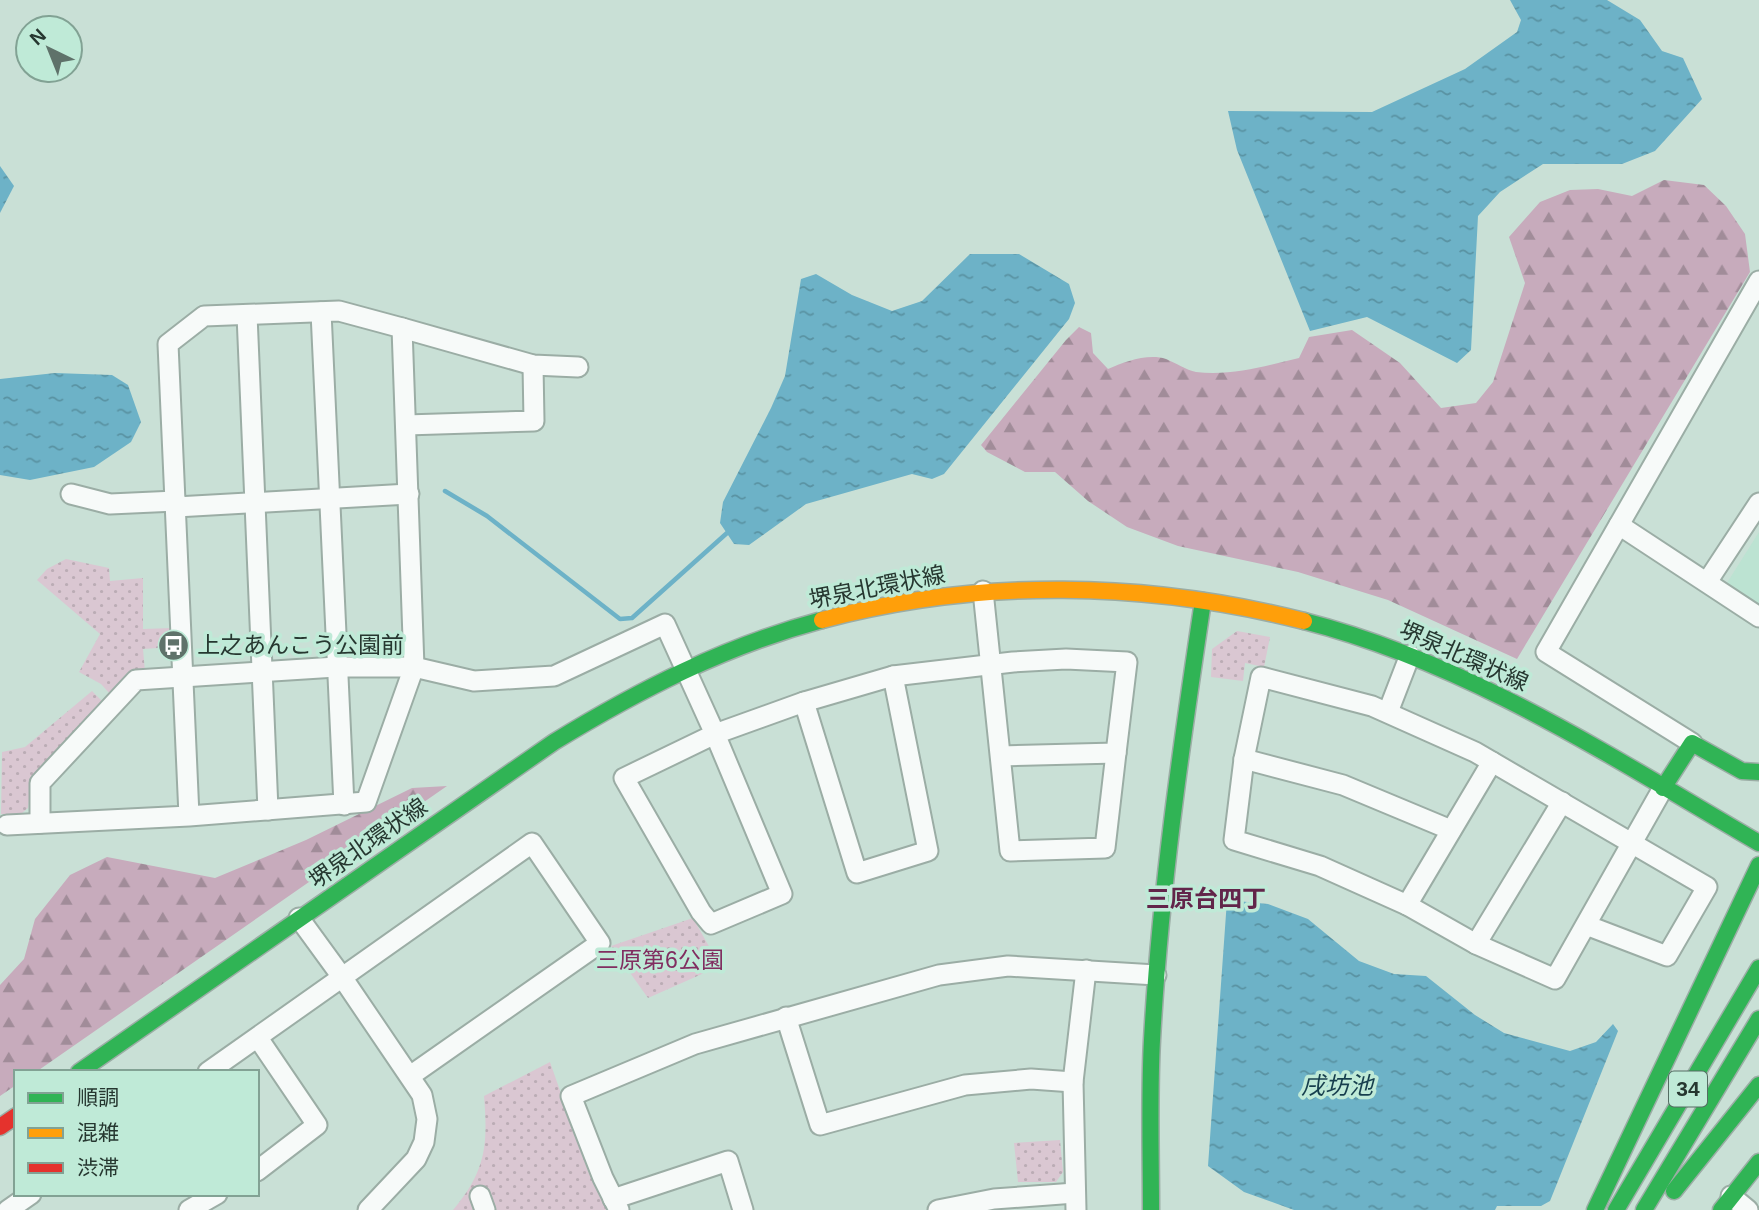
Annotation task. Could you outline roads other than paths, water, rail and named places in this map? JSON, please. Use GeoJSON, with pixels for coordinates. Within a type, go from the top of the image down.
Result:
{"type":"FeatureCollection","features":[{"type":"Feature","properties":{"kind":"main road","name":"堺泉北環状線"},"geometry":{"type":"LineString","coordinates":[[82,1070],[554,742],[599,714],[685,670],[777,632],[890,604],[983,591],[1087,589],[1203,601],[1286,616],[1359,637],[1410,655],[1525,708],[1759,843]]}},
{"type":"Feature","properties":{"kind":"main road"},"geometry":{"type":"LineString","coordinates":[[1151,1210],[1152,1044],[1156,975],[1172,822],[1203,601]]}},
{"type":"Feature","properties":{"kind":"main road"},"geometry":{"type":"LineString","coordinates":[[1663,788],[1692,743],[1742,771],[1759,772]]}},
{"type":"Feature","properties":{"kind":"main road"},"geometry":{"type":"LineString","coordinates":[[1595,1210],[1759,864]]}},
{"type":"Feature","properties":{"kind":"main road","name":"34"},"geometry":{"type":"LineString","coordinates":[[1616,1210],[1759,968]]}},
{"type":"Feature","properties":{"kind":"main road","name":"34"},"geometry":{"type":"LineString","coordinates":[[1644,1210],[1759,1018]]}},
{"type":"Feature","properties":{"kind":"main road"},"geometry":{"type":"LineString","coordinates":[[1658,1210],[1759,1085]]}},
{"type":"Feature","properties":{"kind":"main road"},"geometry":{"type":"LineString","coordinates":[[1726,1203],[1759,1162]]}},
{"type":"Feature","properties":{"kind":"street"},"geometry":{"type":"LineString","coordinates":[[1692,743],[1546,652],[1759,281]]}},
{"type":"Feature","properties":{"kind":"street"},"geometry":{"type":"LineString","coordinates":[[189,816],[168,344],[204,316],[339,312],[533,365],[578,367]]}},
{"type":"Feature","properties":{"kind":"street"},"geometry":{"type":"LineString","coordinates":[[321,313],[344,805]]}},
{"type":"Feature","properties":{"kind":"street"},"geometry":{"type":"LineString","coordinates":[[247,315],[268,810]]}},
{"type":"Feature","properties":{"kind":"street"},"geometry":{"type":"LineString","coordinates":[[7,825],[189,816],[366,802],[414,667],[410,494],[402,328]]}},
{"type":"Feature","properties":{"kind":"street"},"geometry":{"type":"LineString","coordinates":[[407,425],[534,421],[533,365]]}},
{"type":"Feature","properties":{"kind":"street"},"geometry":{"type":"LineString","coordinates":[[71,494],[110,504],[176,504],[330,500],[410,494]]}},
{"type":"Feature","properties":{"kind":"street"},"geometry":{"type":"LineString","coordinates":[[1707,582],[1759,503]]}},
{"type":"Feature","properties":{"kind":"street"},"geometry":{"type":"LineString","coordinates":[[1619,525],[1759,617]]}},
{"type":"Feature","properties":{"kind":"street"},"geometry":{"type":"LineString","coordinates":[[40,823],[40,783],[136,680],[336,667],[414,667],[474,681],[554,676],[665,624],[715,734],[782,894],[711,924],[701,912],[624,778],[715,734],[804,702],[893,676],[989,664],[1066,659],[1127,662],[1105,848],[1010,850],[989,664],[983,591]]}},
{"type":"Feature","properties":{"kind":"street"},"geometry":{"type":"LineString","coordinates":[[1388,712],[1410,655]]}},
{"type":"Feature","properties":{"kind":"street"},"geometry":{"type":"LineString","coordinates":[[804,702],[857,873],[928,851],[893,676]]}},
{"type":"Feature","properties":{"kind":"street"},"geometry":{"type":"LineString","coordinates":[[1586,925],[1667,956],[1707,887],[1630,843],[1492,762],[1388,712],[1261,677],[1244,759],[1234,840],[1320,866],[1407,905],[1476,944],[1555,979],[1630,843],[1663,788]]}},
{"type":"Feature","properties":{"kind":"street"},"geometry":{"type":"LineString","coordinates":[[1001,755],[1116,753]]}},
{"type":"Feature","properties":{"kind":"street"},"geometry":{"type":"LineString","coordinates":[[1244,759],[1343,785],[1451,830]]}},
{"type":"Feature","properties":{"kind":"street"},"geometry":{"type":"LineString","coordinates":[[1407,905],[1492,762]]}},
{"type":"Feature","properties":{"kind":"street"},"geometry":{"type":"LineString","coordinates":[[1476,944],[1562,802]]}},
{"type":"Feature","properties":{"kind":"street"},"geometry":{"type":"LineString","coordinates":[[211,1070],[533,843],[600,943],[410,1076]]}},
{"type":"Feature","properties":{"kind":"street"},"geometry":{"type":"LineString","coordinates":[[299,918],[422,1095],[427,1119],[424,1142],[416,1159],[368,1210]]}},
{"type":"Feature","properties":{"kind":"street"},"geometry":{"type":"LineString","coordinates":[[743,1210],[728,1161],[616,1204],[571,1096],[695,1044],[939,975],[1008,966],[1156,975]]}},
{"type":"Feature","properties":{"kind":"street"},"geometry":{"type":"LineString","coordinates":[[937,1210],[994,1199],[1075,1201],[1073,1082],[1086,970]]}},
{"type":"Feature","properties":{"kind":"street"},"geometry":{"type":"LineString","coordinates":[[786,1017],[820,1125],[965,1085],[1031,1079],[1073,1082]]}},
{"type":"Feature","properties":{"kind":"street"},"geometry":{"type":"LineString","coordinates":[[258,1038],[317,1125],[259,1169]]}},
{"type":"Feature","properties":{"kind":"street"},"geometry":{"type":"LineString","coordinates":[[8,1210],[28,1196]]}},
{"type":"Feature","properties":{"kind":"street"},"geometry":{"type":"LineString","coordinates":[[189,1210],[214,1196]]}},
{"type":"Feature","properties":{"kind":"street"},"geometry":{"type":"LineString","coordinates":[[1726,1203],[1748,1210]]}},
{"type":"Feature","properties":{"kind":"water"},"geometry":{"type":"Polygon","coordinates":[[[1510,0],[1607,0],[1640,20],[1662,51],[1683,58],[1702,99],[1655,151],[1622,164],[1543,164],[1500,192],[1478,216],[1471,350],[1457,363],[1367,317],[1310,331],[1237,150],[1228,111],[1372,112],[1465,69],[1517,32],[1521,20],[1510,0]]]}},
{"type":"Feature","properties":{"kind":"water"},"geometry":{"type":"Polygon","coordinates":[[[0,166],[14,186],[0,213],[0,166]]]}},
{"type":"Feature","properties":{"kind":"water"},"geometry":{"type":"Polygon","coordinates":[[[970,254],[1019,254],[1069,284],[1075,303],[1069,319],[944,474],[932,479],[912,474],[806,504],[749,545],[734,544],[720,523],[723,502],[785,376],[801,279],[816,274],[852,295],[892,311],[922,301],[970,254]]]}},
{"type":"Feature","properties":{"kind":"water"},"geometry":{"type":"Polygon","coordinates":[[[55,373],[112,375],[128,385],[141,422],[131,442],[94,467],[30,480],[0,475],[0,379],[55,373]]]}},
{"type":"Feature","properties":{"kind":"water","name":"戌坊池"},"geometry":{"type":"Polygon","coordinates":[[[1227,900],[1268,904],[1308,919],[1359,961],[1394,974],[1426,976],[1475,1015],[1504,1033],[1570,1051],[1596,1042],[1613,1024],[1618,1031],[1550,1201],[1541,1206],[1497,1206],[1495,1210],[1294,1210],[1244,1192],[1208,1166],[1227,900]]]}},
{"type":"Feature","properties":{"kind":"waterway"},"geometry":{"type":"LineString","coordinates":[[445,491],[487,516],[620,619],[632,618],[727,533]]}},
{"type":"Feature","properties":{"kind":"place","name":"上之あんこう公園前"},"geometry":{"type":"Point","coordinates":[174,645]}},
{"type":"Feature","properties":{"kind":"district","name":"三原台四丁"},"geometry":{"type":"Point","coordinates":[1206,899]}},
{"type":"Feature","properties":{"kind":"park label","name":"三原第6公園"},"geometry":{"type":"Point","coordinates":[660,960]}}]}
